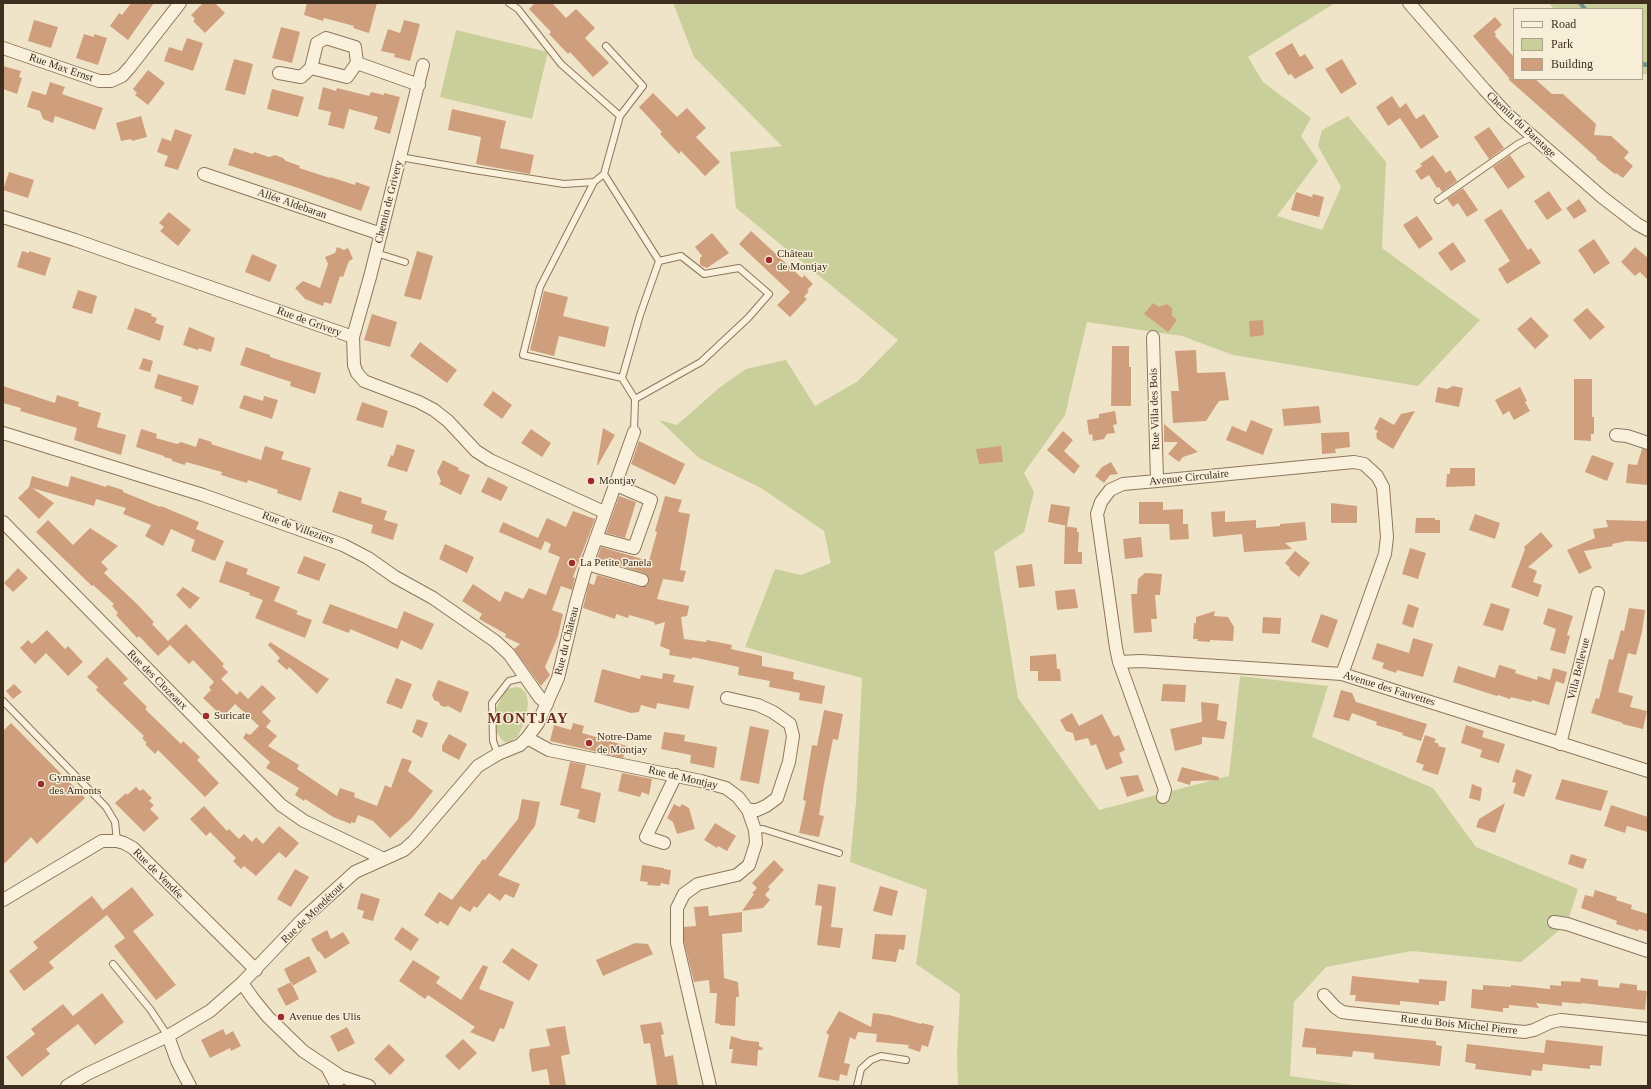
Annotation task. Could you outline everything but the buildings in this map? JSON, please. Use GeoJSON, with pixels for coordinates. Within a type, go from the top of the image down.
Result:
{"type":"FeatureCollection","features":[{"type":"Feature","properties":{"kind":"street","name":"Rue Max Ernst"},"geometry":{"type":"LineString","coordinates":[[3,48],[99,81],[111,81],[122,76],[130,67],[180,3]]}},
{"type":"Feature","properties":{"kind":"street","name":"Chemin du Baratage"},"geometry":{"type":"LineString","coordinates":[[1409,3],[1484,89],[1532,137],[1602,197],[1637,224],[1648,230]]}},
{"type":"Feature","properties":{"kind":"street"},"geometry":{"type":"LineString","coordinates":[[279,73],[301,77],[311,68],[317,43],[326,38],[355,47],[357,63],[347,77],[311,68]]}},
{"type":"Feature","properties":{"kind":"street"},"geometry":{"type":"LineString","coordinates":[[357,63],[419,85]]}},
{"type":"Feature","properties":{"kind":"street","name":"Chemin de Grivery"},"geometry":{"type":"LineString","coordinates":[[353,338],[381,234],[423,65]]}},
{"type":"Feature","properties":{"kind":"street","name":"Allée Aldebaran"},"geometry":{"type":"LineString","coordinates":[[204,174],[381,234]]}},
{"type":"Feature","properties":{"kind":"street","name":"Rue de Grivery"},"geometry":{"type":"LineString","coordinates":[[3,217],[75,240],[353,338],[354,365],[357,373],[364,382],[419,402],[434,410],[454,426],[476,451],[490,460],[604,512]]}},
{"type":"Feature","properties":{"kind":"street","name":"Rue Villa des Bois"},"geometry":{"type":"LineString","coordinates":[[1153,336],[1157,481]]}},
{"type":"Feature","properties":{"kind":"street","name":"Rue du Château"},"geometry":{"type":"LineString","coordinates":[[527,738],[538,723],[558,678],[587,564],[604,512],[634,432]]}},
{"type":"Feature","properties":{"kind":"street","name":"Rue de Villeziers"},"geometry":{"type":"LineString","coordinates":[[3,433],[203,495],[343,545],[368,558],[395,577],[433,598],[495,641],[509,654],[540,698],[547,704]]}},
{"type":"Feature","properties":{"kind":"street"},"geometry":{"type":"LineString","coordinates":[[1616,436],[1627,436],[1648,443]]}},
{"type":"Feature","properties":{"kind":"street","name":"Avenue Circulaire"},"geometry":{"type":"LineString","coordinates":[[1163,797],[1165,790],[1119,662],[1097,514],[1101,502],[1110,490],[1123,484],[1354,462],[1364,464],[1377,476],[1383,487],[1387,537],[1385,554],[1342,674]]}},
{"type":"Feature","properties":{"kind":"street"},"geometry":{"type":"LineString","coordinates":[[596,538],[634,548],[651,500],[614,484]]}},
{"type":"Feature","properties":{"kind":"street","name":"Rue des Clozeaux"},"geometry":{"type":"LineString","coordinates":[[3,522],[281,805],[304,821],[384,859]]}},
{"type":"Feature","properties":{"kind":"street"},"geometry":{"type":"LineString","coordinates":[[587,564],[642,580]]}},
{"type":"Feature","properties":{"kind":"street","name":"Villa Bellevue"},"geometry":{"type":"LineString","coordinates":[[1560,744],[1598,593]]}},
{"type":"Feature","properties":{"kind":"street","name":"Avenue des Fauvettes"},"geometry":{"type":"LineString","coordinates":[[1119,662],[1141,661],[1342,674],[1648,771]]}},
{"type":"Feature","properties":{"kind":"street"},"geometry":{"type":"LineString","coordinates":[[727,698],[758,706],[773,712],[790,724],[793,736],[789,762],[777,798],[766,806],[757,810],[748,810]]}},
{"type":"Feature","properties":{"kind":"street","name":"Rue de Mondétour"},"geometry":{"type":"LineString","coordinates":[[67,1086],[87,1074],[168,1036],[210,1011],[256,970],[302,920],[355,872],[404,850],[414,841],[478,766],[498,754],[520,745],[527,738]]}},
{"type":"Feature","properties":{"kind":"street","name":"Rue de Montjay"},"geometry":{"type":"LineString","coordinates":[[527,738],[549,750],[676,775],[726,788],[738,798],[748,810],[756,843],[749,865],[737,875],[698,884],[684,894],[677,908],[677,942],[710,1086]]}},
{"type":"Feature","properties":{"kind":"street"},"geometry":{"type":"LineString","coordinates":[[664,843],[646,837],[676,775]]}},
{"type":"Feature","properties":{"kind":"street"},"geometry":{"type":"LineString","coordinates":[[3,900],[102,841],[117,841]]}},
{"type":"Feature","properties":{"kind":"street","name":"Rue de Vendée"},"geometry":{"type":"LineString","coordinates":[[117,841],[133,848],[256,970]]}},
{"type":"Feature","properties":{"kind":"street"},"geometry":{"type":"LineString","coordinates":[[1554,922],[1567,924],[1648,951]]}},
{"type":"Feature","properties":{"kind":"street"},"geometry":{"type":"LineString","coordinates":[[242,983],[268,1017],[303,1051],[342,1077],[368,1086]]}},
{"type":"Feature","properties":{"kind":"street","name":"Rue du Bois Michel Pierre"},"geometry":{"type":"LineString","coordinates":[[1324,995],[1342,1012],[1472,1027],[1525,1032],[1534,1030],[1551,1022],[1562,1020],[1648,1030]]}},
{"type":"Feature","properties":{"kind":"street"},"geometry":{"type":"LineString","coordinates":[[168,1036],[177,1061],[190,1086]]}},
{"type":"Feature","properties":{"kind":"street"},"geometry":{"type":"LineString","coordinates":[[327,1068],[337,1086]]}},
{"type":"Feature","properties":{"kind":"lane"},"geometry":{"type":"LineString","coordinates":[[509,3],[518,9],[561,64],[620,116]]}},
{"type":"Feature","properties":{"kind":"lane"},"geometry":{"type":"LineString","coordinates":[[606,46],[643,86],[620,116],[604,174],[594,182],[540,287],[523,355],[622,378],[635,399],[634,432]]}},
{"type":"Feature","properties":{"kind":"lane"},"geometry":{"type":"LineString","coordinates":[[1438,200],[1518,144],[1532,137]]}},
{"type":"Feature","properties":{"kind":"lane"},"geometry":{"type":"LineString","coordinates":[[400,157],[564,184],[594,182]]}},
{"type":"Feature","properties":{"kind":"lane"},"geometry":{"type":"LineString","coordinates":[[604,174],[659,261]]}},
{"type":"Feature","properties":{"kind":"lane"},"geometry":{"type":"LineString","coordinates":[[376,253],[405,262]]}},
{"type":"Feature","properties":{"kind":"lane"},"geometry":{"type":"LineString","coordinates":[[635,399],[701,362],[748,318],[769,294],[739,268],[704,274],[681,256],[659,261]]}},
{"type":"Feature","properties":{"kind":"lane"},"geometry":{"type":"LineString","coordinates":[[622,378],[640,316],[659,261]]}},
{"type":"Feature","properties":{"kind":"lane"},"geometry":{"type":"LineString","coordinates":[[498,754],[493,741],[492,703],[508,681],[526,678]]}},
{"type":"Feature","properties":{"kind":"lane"},"geometry":{"type":"LineString","coordinates":[[4,705],[106,807],[116,822],[117,841]]}},
{"type":"Feature","properties":{"kind":"lane"},"geometry":{"type":"LineString","coordinates":[[754,830],[763,828],[840,853]]}},
{"type":"Feature","properties":{"kind":"lane"},"geometry":{"type":"LineString","coordinates":[[113,964],[150,1009],[168,1036]]}},
{"type":"Feature","properties":{"kind":"lane"},"geometry":{"type":"LineString","coordinates":[[857,1086],[862,1069],[871,1060],[881,1056],[906,1060]]}},
{"type":"Feature","properties":{"kind":"green space"},"geometry":{"type":"Polygon","coordinates":[[[673,3],[1335,3],[1248,57],[1263,82],[1311,118],[1301,136],[1318,161],[1277,216],[1322,230],[1341,187],[1318,146],[1322,130],[1348,116],[1386,162],[1382,248],[1480,320],[1418,386],[1233,355],[1182,336],[1087,322],[1065,415],[1024,473],[1034,492],[1024,532],[994,552],[1018,698],[1099,810],[1229,776],[1240,676],[1328,686],[1312,737],[1433,788],[1476,847],[1578,889],[1567,924],[1521,962],[1412,951],[1326,967],[1294,1002],[1290,1076],[1360,1086],[958,1086],[957,1055],[960,994],[916,964],[927,890],[850,862],[856,802],[862,678],[745,647],[775,569],[801,575],[831,563],[824,531],[761,488],[699,458],[659,420],[677,425],[719,388],[746,369],[786,360],[815,406],[858,381],[898,340],[736,208],[730,152],[782,146],[694,57],[673,3]]]}},
{"type":"Feature","properties":{"kind":"green space"},"geometry":{"type":"Polygon","coordinates":[[[1549,3],[1648,3],[1648,74],[1643,74],[1643,8],[1553,8],[1549,3]]]}},
{"type":"Feature","properties":{"kind":"green space"},"geometry":{"type":"Polygon","coordinates":[[[456,30],[548,52],[532,119],[440,97],[456,30]]]}},
{"type":"Feature","properties":{"kind":"green space"},"geometry":{"type":"Polygon","coordinates":[[[516,687],[521,688],[526,693],[528,703],[526,720],[517,737],[509,742],[505,742],[496,731],[496,709],[504,692],[507,689],[516,687]]]}},
{"type":"Feature","properties":{"kind":"waterway"},"geometry":{"type":"LineString","coordinates":[[1580,3],[1584,8]]}},
{"type":"Feature","properties":{"kind":"waterway"},"geometry":{"type":"LineString","coordinates":[[1643,64],[1648,64]]}},
{"type":"Feature","properties":{"kind":"place","name":"Château de Montjay"},"geometry":{"type":"Point","coordinates":[769,260]}},
{"type":"Feature","properties":{"kind":"place","name":"Montjay"},"geometry":{"type":"Point","coordinates":[591,481]}},
{"type":"Feature","properties":{"kind":"place","name":"La Petite Panela"},"geometry":{"type":"Point","coordinates":[572,563]}},
{"type":"Feature","properties":{"kind":"place","name":"Suricate"},"geometry":{"type":"Point","coordinates":[206,716]}},
{"type":"Feature","properties":{"kind":"place","name":"Notre-Dame de Montjay"},"geometry":{"type":"Point","coordinates":[589,743]}},
{"type":"Feature","properties":{"kind":"place","name":"Gymnase des Amonts"},"geometry":{"type":"Point","coordinates":[41,784]}},
{"type":"Feature","properties":{"kind":"place","name":"Avenue des Ulis"},"geometry":{"type":"Point","coordinates":[281,1017]}},
{"type":"Feature","properties":{"kind":"district","name":"MONTJAY"},"geometry":{"type":"Point","coordinates":[528,719]}}]}
